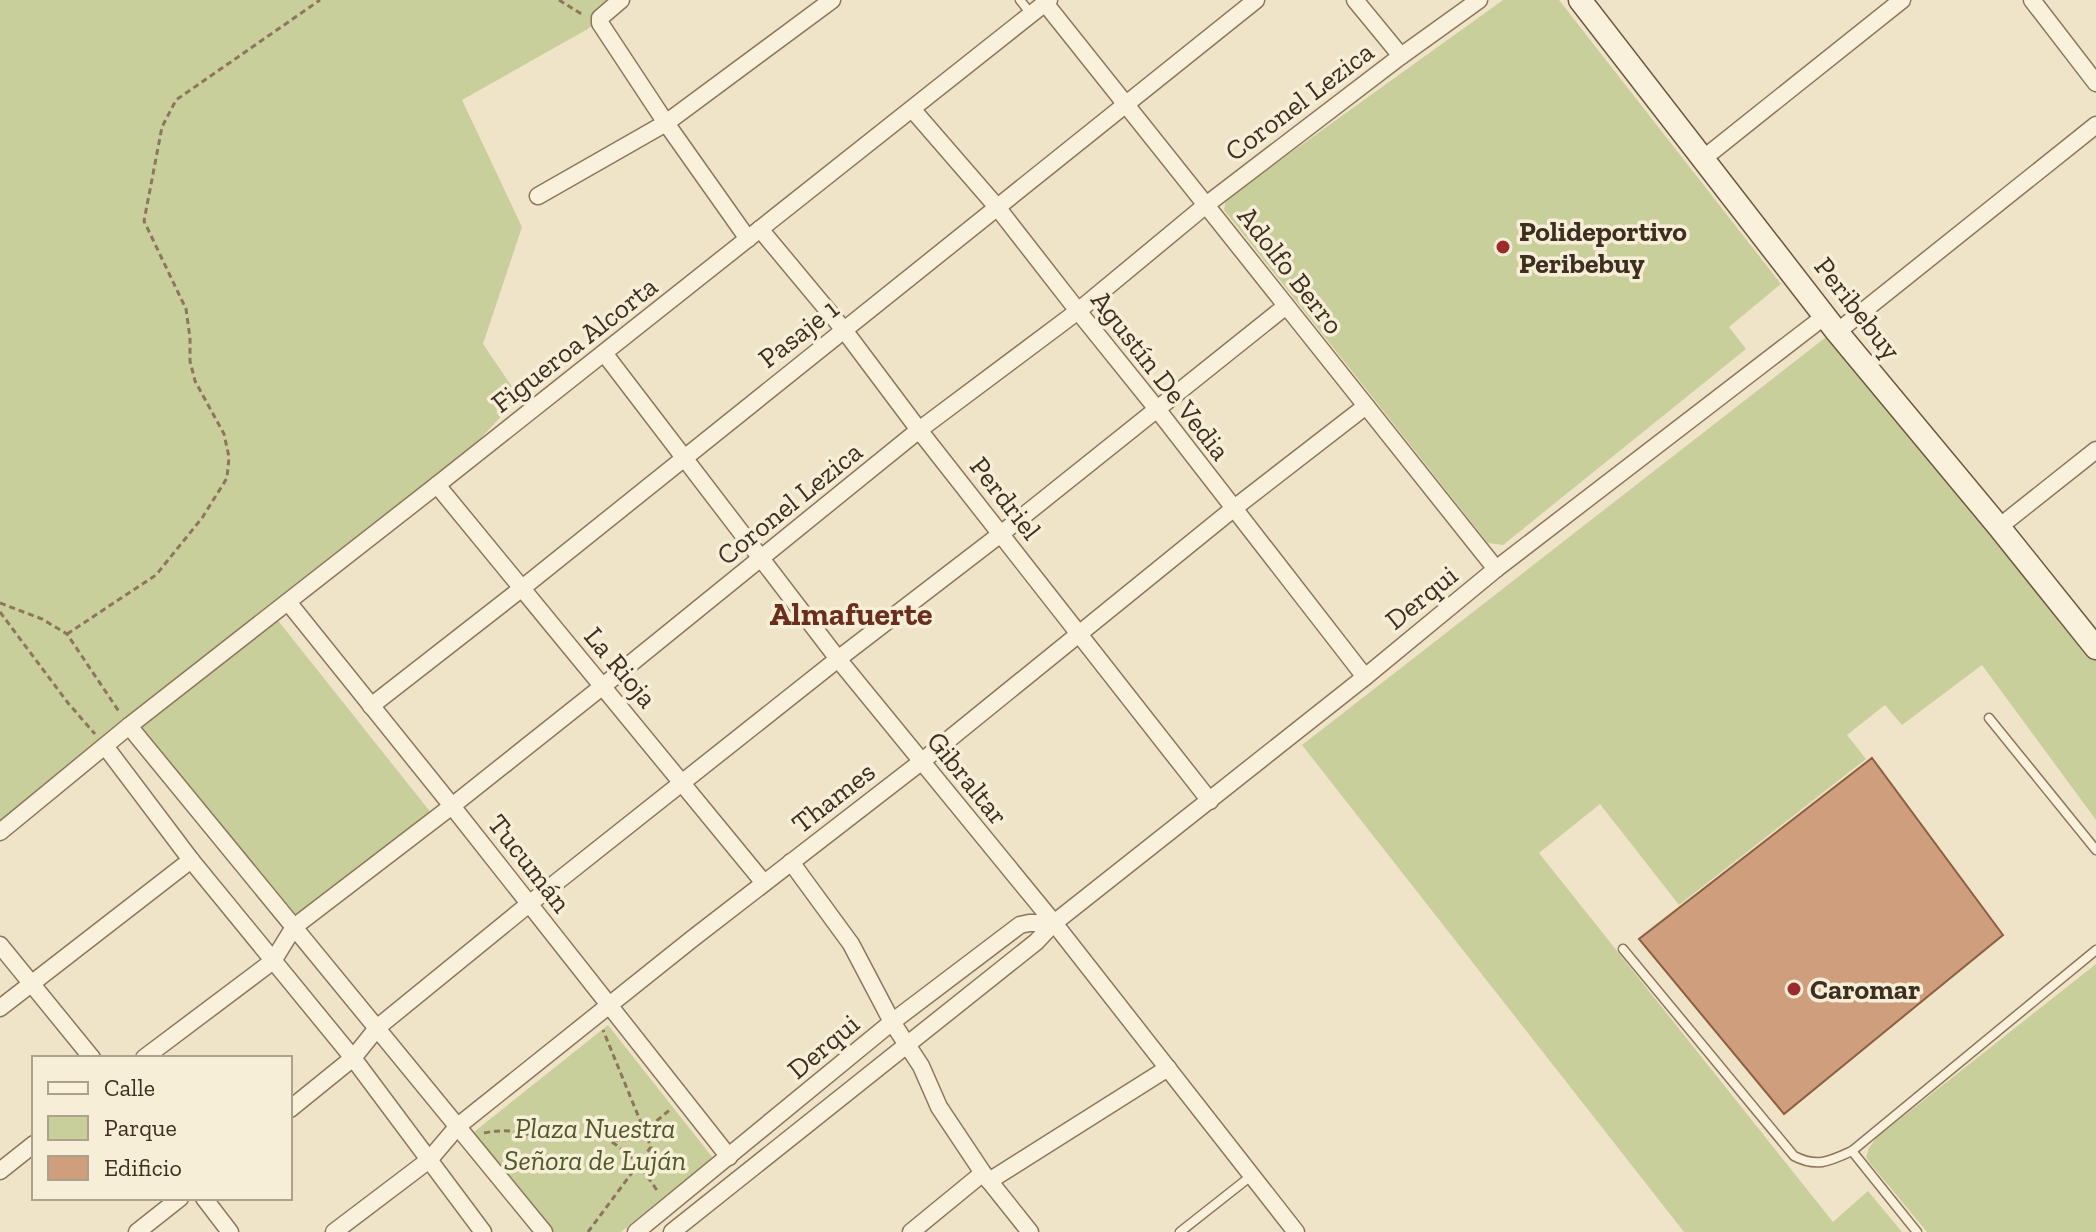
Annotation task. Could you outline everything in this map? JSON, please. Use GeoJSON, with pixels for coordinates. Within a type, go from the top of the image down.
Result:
{"type":"FeatureCollection","features":[{"type":"Feature","properties":{"kind":"street"},"geometry":{"type":"LineString","coordinates":[[600,23],[604,12],[621,0]]}},
{"type":"Feature","properties":{"kind":"street"},"geometry":{"type":"LineString","coordinates":[[538,196],[666,123],[832,0]]}},
{"type":"Feature","properties":{"kind":"street","name":"Pasaje 1"},"geometry":{"type":"LineString","coordinates":[[371,706],[1256,0]]}},
{"type":"Feature","properties":{"kind":"street"},"geometry":{"type":"LineString","coordinates":[[1355,0],[1401,56]]}},
{"type":"Feature","properties":{"kind":"street","name":"Coronel Lezica"},"geometry":{"type":"LineString","coordinates":[[147,1056],[273,961],[294,927],[603,686],[919,430],[1078,311],[1206,205],[1479,0]]}},
{"type":"Feature","properties":{"kind":"street","name":"Peribebuy"},"geometry":{"type":"LineString","coordinates":[[1580,0],[1831,324],[2096,648]]}},
{"type":"Feature","properties":{"kind":"street"},"geometry":{"type":"LineString","coordinates":[[1704,158],[1902,0]]}},
{"type":"Feature","properties":{"kind":"street"},"geometry":{"type":"LineString","coordinates":[[2032,0],[2096,83]]}},
{"type":"Feature","properties":{"kind":"street","name":"Figueroa Alcorta"},"geometry":{"type":"LineString","coordinates":[[0,832],[129,726],[1047,1]]}},
{"type":"Feature","properties":{"kind":"street","name":"Adolfo Berro"},"geometry":{"type":"LineString","coordinates":[[1047,1],[1496,569]]}},
{"type":"Feature","properties":{"kind":"street","name":"Perdriel"},"geometry":{"type":"LineString","coordinates":[[600,23],[666,123],[754,234],[844,330],[1210,801]]}},
{"type":"Feature","properties":{"kind":"street","name":"Agustín De Vedia"},"geometry":{"type":"LineString","coordinates":[[912,109],[997,207],[1365,677]]}},
{"type":"Feature","properties":{"kind":"street","name":"Derqui"},"geometry":{"type":"LineString","coordinates":[[672,1232],[1496,569],[2096,125]]}},
{"type":"Feature","properties":{"kind":"street"},"geometry":{"type":"LineString","coordinates":[[292,1107],[353,1058],[378,1027],[529,904],[1286,306]]}},
{"type":"Feature","properties":{"kind":"street","name":"Gibraltar"},"geometry":{"type":"LineString","coordinates":[[604,353],[838,659],[1054,923],[1296,1232]]}},
{"type":"Feature","properties":{"kind":"street","name":"Thames"},"geometry":{"type":"LineString","coordinates":[[334,1232],[429,1160],[603,1011],[921,762],[1233,509],[1366,406]]}},
{"type":"Feature","properties":{"kind":"street"},"geometry":{"type":"LineString","coordinates":[[1999,527],[2096,450]]}},
{"type":"Feature","properties":{"kind":"street","name":"La Rioja"},"geometry":{"type":"LineString","coordinates":[[437,485],[764,883]]}},
{"type":"Feature","properties":{"kind":"street","name":"Tucumán"},"geometry":{"type":"LineString","coordinates":[[288,602],[529,904],[603,1011],[684,1100],[729,1157]]}},
{"type":"Feature","properties":{"kind":"street"},"geometry":{"type":"LineString","coordinates":[[129,726],[544,1232]]}},
{"type":"Feature","properties":{"kind":"street"},"geometry":{"type":"LineString","coordinates":[[105,746],[191,860],[353,1058],[483,1232]]}},
{"type":"Feature","properties":{"kind":"street"},"geometry":{"type":"LineString","coordinates":[[0,1008],[191,860]]}},
{"type":"Feature","properties":{"kind":"street"},"geometry":{"type":"LineString","coordinates":[[791,862],[851,944],[892,1022],[921,1066],[939,1107],[986,1177],[1030,1232]]}},
{"type":"Feature","properties":{"kind":"street","name":"Derqui"},"geometry":{"type":"LineString","coordinates":[[636,1232],[892,1022],[1020,925],[1054,923]]}},
{"type":"Feature","properties":{"kind":"street"},"geometry":{"type":"LineString","coordinates":[[0,945],[90,1056]]}},
{"type":"Feature","properties":{"kind":"street"},"geometry":{"type":"LineString","coordinates":[[911,1232],[986,1177],[1168,1068]]}},
{"type":"Feature","properties":{"kind":"street"},"geometry":{"type":"LineString","coordinates":[[0,1171],[32,1146]]}},
{"type":"Feature","properties":{"kind":"street"},"geometry":{"type":"LineString","coordinates":[[137,1232],[177,1200]]}},
{"type":"Feature","properties":{"kind":"street"},"geometry":{"type":"LineString","coordinates":[[206,1200],[230,1232]]}},
{"type":"Feature","properties":{"kind":"lane"},"geometry":{"type":"LineString","coordinates":[[1020,0],[1031,14]]}},
{"type":"Feature","properties":{"kind":"lane"},"geometry":{"type":"LineString","coordinates":[[1989,718],[2096,850]]}},
{"type":"Feature","properties":{"kind":"lane"},"geometry":{"type":"LineString","coordinates":[[1623,949],[1794,1156],[1813,1163],[1830,1161],[1852,1151],[2096,950]]}},
{"type":"Feature","properties":{"kind":"lane"},"geometry":{"type":"LineString","coordinates":[[1852,1151],[1917,1232]]}},
{"type":"Feature","properties":{"kind":"lane"},"geometry":{"type":"LineString","coordinates":[[1180,1232],[1251,1176]]}},
{"type":"Feature","properties":{"kind":"path"},"geometry":{"type":"LineString","coordinates":[[67,634],[156,575],[202,518],[227,478],[229,457],[224,434],[195,381],[190,361],[186,309],[144,221],[162,127],[176,100],[320,0]]}},
{"type":"Feature","properties":{"kind":"path"},"geometry":{"type":"LineString","coordinates":[[559,0],[600,23]]}},
{"type":"Feature","properties":{"kind":"path"},"geometry":{"type":"LineString","coordinates":[[0,603],[42,619],[67,634],[129,726]]}},
{"type":"Feature","properties":{"kind":"path"},"geometry":{"type":"LineString","coordinates":[[0,612],[68,703],[105,746]]}},
{"type":"Feature","properties":{"kind":"path"},"geometry":{"type":"LineString","coordinates":[[588,1232],[651,1147],[603,1011]]}},
{"type":"Feature","properties":{"kind":"path"},"geometry":{"type":"LineString","coordinates":[[462,1131],[504,1129],[557,1139],[588,1134],[620,1142],[644,1130],[684,1100]]}},
{"type":"Feature","properties":{"kind":"path"},"geometry":{"type":"LineString","coordinates":[[609,1139],[638,1165],[667,1207]]}},
{"type":"Feature","properties":{"kind":"green space"},"geometry":{"type":"Polygon","coordinates":[[[0,0],[627,0],[586,30],[462,100],[522,227],[483,344],[519,397],[437,485],[0,832],[0,0]]]}},
{"type":"Feature","properties":{"kind":"green space","name":"Polideportivo Peribebuy"},"geometry":{"type":"Polygon","coordinates":[[[1503,0],[1559,0],[1781,284],[1729,327],[1746,349],[1503,545],[1488,543],[1224,210],[1226,199],[1503,0]]]}},
{"type":"Feature","properties":{"kind":"green space"},"geometry":{"type":"Polygon","coordinates":[[[1830,334],[2096,660],[2096,820],[1982,665],[1902,725],[1885,705],[1847,735],[1866,759],[1679,905],[1600,804],[1539,853],[1833,1222],[1868,1191],[1902,1232],[1684,1232],[1302,745],[1830,334]]]}},
{"type":"Feature","properties":{"kind":"green space"},"geometry":{"type":"Polygon","coordinates":[[[276,618],[432,814],[295,924],[139,728],[276,618]]]}},
{"type":"Feature","properties":{"kind":"green space"},"geometry":{"type":"Polygon","coordinates":[[[2096,964],[2096,1232],[1927,1232],[1869,1162],[1866,1157],[1869,1148],[1877,1137],[2096,964]]]}},
{"type":"Feature","properties":{"kind":"green space","name":"Plaza Nuestra Señora de Luján"},"geometry":{"type":"Polygon","coordinates":[[[608,1025],[713,1158],[621,1232],[553,1232],[474,1132],[608,1025]]]}},
{"type":"Feature","properties":{"kind":"building"},"geometry":{"type":"Polygon","coordinates":[[[1872,758],[2003,935],[1784,1114],[1639,939],[1872,758]]]}},
{"type":"Feature","properties":{"kind":"place","name":"Polideportivo Peribebuy"},"geometry":{"type":"Point","coordinates":[1503,247]}},
{"type":"Feature","properties":{"kind":"place","name":"Caromar"},"geometry":{"type":"Point","coordinates":[1794,989]}},
{"type":"Feature","properties":{"kind":"district","name":"Almafuerte"},"geometry":{"type":"Point","coordinates":[851,614]}}]}
